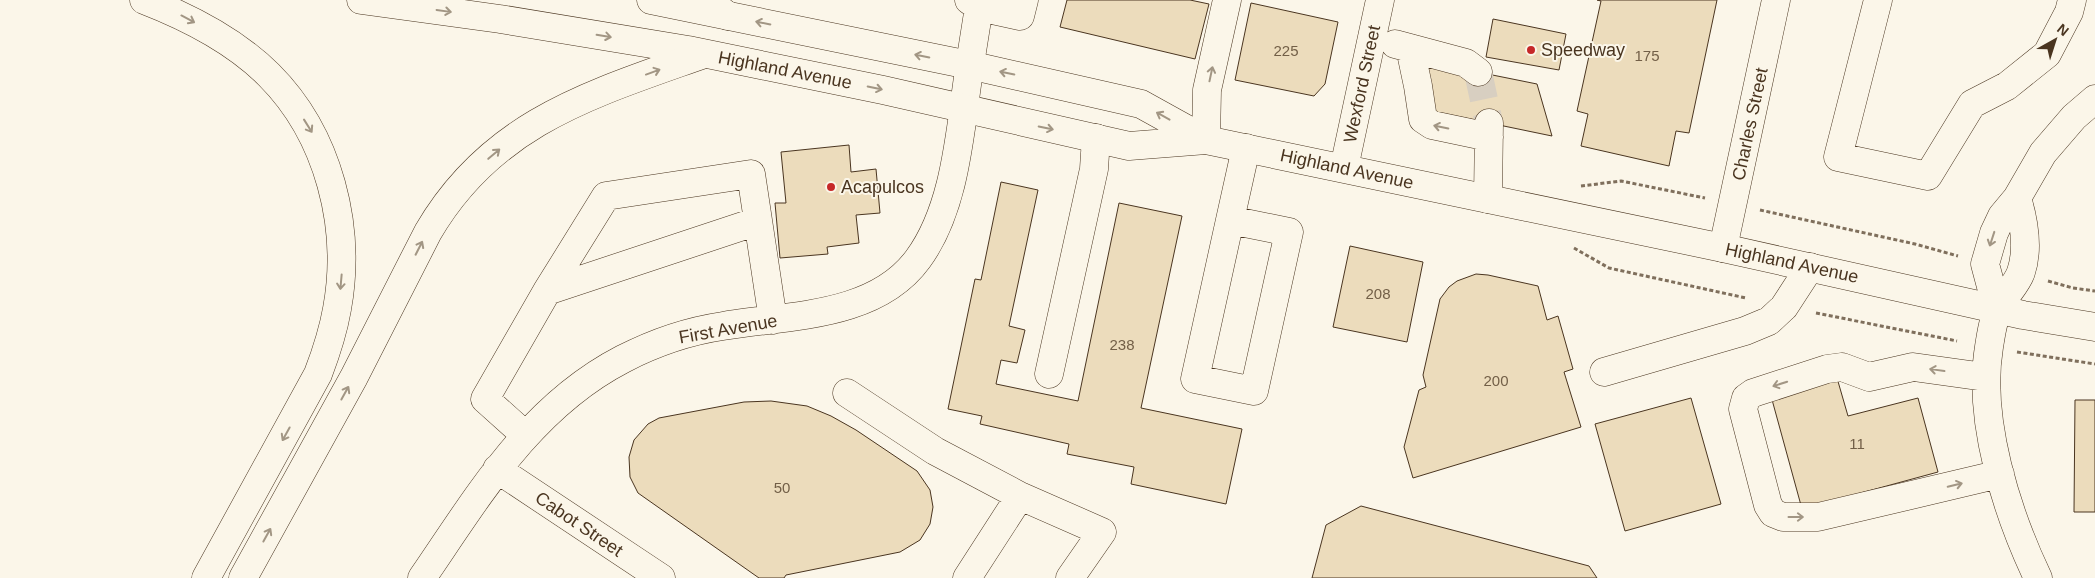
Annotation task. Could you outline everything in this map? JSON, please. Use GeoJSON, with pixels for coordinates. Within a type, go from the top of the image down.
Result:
{"type":"FeatureCollection","features":[{"type":"Feature","properties":{"kind":"main road"},"geometry":{"type":"LineString","coordinates":[[144,0],[172,10],[230,44],[255,62],[283,90],[312,132],[320,149],[334,192],[341,241],[342,271],[338,309],[330,342],[318,374],[206,578]]}},
{"type":"Feature","properties":{"kind":"main road","name":"Highland Avenue"},"geometry":{"type":"LineString","coordinates":[[361,0],[500,19],[704,54],[884,90],[1129,146],[1206,140],[1723,248],[1998,309],[2095,327]]}},
{"type":"Feature","properties":{"kind":"main road","name":"Highland Avenue"},"geometry":{"type":"LineString","coordinates":[[650,0],[718,8],[1141,104],[1206,140]]}},
{"type":"Feature","properties":{"kind":"main road"},"geometry":{"type":"LineString","coordinates":[[974,4],[1020,16],[1024,0]]}},
{"type":"Feature","properties":{"kind":"main road"},"geometry":{"type":"LineString","coordinates":[[1206,140],[1208,90],[1227,0]]}},
{"type":"Feature","properties":{"kind":"main road","name":"Wexford Street"},"geometry":{"type":"LineString","coordinates":[[1344,168],[1380,0]]}},
{"type":"Feature","properties":{"kind":"main road","name":"Charles Street"},"geometry":{"type":"LineString","coordinates":[[1723,248],[1776,0]]}},
{"type":"Feature","properties":{"kind":"main road"},"geometry":{"type":"LineString","coordinates":[[1878,0],[1838,157],[1928,176],[1972,104],[2008,86],[2047,54],[2069,12],[2072,0]]}},
{"type":"Feature","properties":{"kind":"main road","name":"First Avenue"},"geometry":{"type":"LineString","coordinates":[[422,578],[498,469],[525,436],[564,397],[585,381],[625,358],[670,339],[721,326],[814,314],[854,303],[889,285],[905,274],[928,244],[941,215],[950,184],[965,109],[974,4]]}},
{"type":"Feature","properties":{"kind":"main road"},"geometry":{"type":"LineString","coordinates":[[1373,38],[1466,63],[1478,72]]}},
{"type":"Feature","properties":{"kind":"main road"},"geometry":{"type":"LineString","coordinates":[[1410,48],[1423,119],[1432,125],[1489,130],[1488,200]]}},
{"type":"Feature","properties":{"kind":"main road"},"geometry":{"type":"LineString","coordinates":[[243,578],[354,377],[428,232],[441,210],[459,187],[514,138],[551,114],[599,92],[704,54]]}},
{"type":"Feature","properties":{"kind":"main road"},"geometry":{"type":"LineString","coordinates":[[1998,309],[1985,264],[1994,233],[2002,216],[2017,198],[2043,153],[2074,117],[2095,99]]}},
{"type":"Feature","properties":{"kind":"main road"},"geometry":{"type":"LineString","coordinates":[[1049,374],[1094,169],[1096,138]]}},
{"type":"Feature","properties":{"kind":"main road"},"geometry":{"type":"LineString","coordinates":[[1230,220],[1289,232],[1254,391],[1195,380],[1230,220],[1246,148]]}},
{"type":"Feature","properties":{"kind":"main road"},"geometry":{"type":"LineString","coordinates":[[525,436],[485,399],[547,291],[606,196],[751,174],[773,320]]}},
{"type":"Feature","properties":{"kind":"main road"},"geometry":{"type":"LineString","coordinates":[[2017,198],[2024,221],[2025,255],[2021,274],[1998,309],[1985,377],[1989,419],[2000,474],[2011,513],[2038,578]]}},
{"type":"Feature","properties":{"kind":"main road"},"geometry":{"type":"LineString","coordinates":[[547,291],[758,221]]}},
{"type":"Feature","properties":{"kind":"main road"},"geometry":{"type":"LineString","coordinates":[[1604,372],[1744,331],[1769,321],[1784,307],[1810,267]]}},
{"type":"Feature","properties":{"kind":"main road"},"geometry":{"type":"LineString","coordinates":[[1985,377],[1913,367],[1869,377],[1842,367],[1827,369],[1753,393],[1746,398],[1743,409],[1768,505],[1773,513],[1783,517],[1818,517],[2000,474]]}},
{"type":"Feature","properties":{"kind":"main road"},"geometry":{"type":"LineString","coordinates":[[847,393],[935,451],[1020,496],[1102,532],[1070,578]]}},
{"type":"Feature","properties":{"kind":"main road","name":"Cabot Street"},"geometry":{"type":"LineString","coordinates":[[498,469],[661,578]]}},
{"type":"Feature","properties":{"kind":"main road"},"geometry":{"type":"LineString","coordinates":[[967,578],[1020,496]]}},
{"type":"Feature","properties":{"kind":"path"},"geometry":{"type":"LineString","coordinates":[[1784,215],[1895,240]]}},
{"type":"Feature","properties":{"kind":"path"},"geometry":{"type":"LineString","coordinates":[[1566,244],[1609,268],[1877,326]]}},
{"type":"Feature","properties":{"kind":"building"},"geometry":{"type":"Polygon","coordinates":[[[1067,0],[1190,0],[1209,4],[1195,59],[1060,27],[1067,0]]]}},
{"type":"Feature","properties":{"kind":"building"},"geometry":{"type":"Polygon","coordinates":[[[1597,0],[1717,0],[1689,133],[1676,131],[1669,166],[1581,146],[1588,114],[1577,111],[1601,1],[1597,0]]]}},
{"type":"Feature","properties":{"kind":"building"},"geometry":{"type":"Polygon","coordinates":[[[1251,3],[1338,22],[1325,84],[1314,96],[1235,80],[1251,3]]]}},
{"type":"Feature","properties":{"kind":"building"},"geometry":{"type":"Polygon","coordinates":[[[1493,19],[1566,34],[1559,70],[1486,57],[1493,19]]]}},
{"type":"Feature","properties":{"kind":"building"},"geometry":{"type":"Polygon","coordinates":[[[1418,60],[1537,84],[1552,136],[1436,112],[1418,60]]]}},
{"type":"Feature","properties":{"kind":"building","name":"Acapulcos"},"geometry":{"type":"Polygon","coordinates":[[[849,145],[851,172],[876,169],[880,213],[856,215],[859,243],[827,247],[828,254],[780,258],[775,203],[786,203],[781,152],[849,145]]]}},
{"type":"Feature","properties":{"kind":"building"},"geometry":{"type":"Polygon","coordinates":[[[1001,182],[1038,190],[1009,326],[1025,330],[1017,363],[1001,360],[996,384],[1078,401],[1119,203],[1182,216],[1141,408],[1242,429],[1226,504],[1131,484],[1134,467],[1067,454],[1069,444],[980,424],[982,416],[948,409],[975,279],[981,280],[1001,182]]]}},
{"type":"Feature","properties":{"kind":"building"},"geometry":{"type":"Polygon","coordinates":[[[1350,246],[1423,262],[1407,342],[1333,327],[1350,246]]]}},
{"type":"Feature","properties":{"kind":"building"},"geometry":{"type":"Polygon","coordinates":[[[1476,274],[1538,286],[1547,320],[1558,316],[1573,369],[1564,372],[1581,427],[1413,478],[1404,447],[1419,390],[1426,387],[1423,375],[1440,299],[1449,287],[1457,281],[1476,274]]]}},
{"type":"Feature","properties":{"kind":"building"},"geometry":{"type":"Polygon","coordinates":[[[1837,378],[1848,416],[1918,398],[1938,472],[1802,509],[1771,396],[1837,378]]]}},
{"type":"Feature","properties":{"kind":"building"},"geometry":{"type":"Polygon","coordinates":[[[1691,398],[1721,504],[1625,531],[1595,424],[1691,398]]]}},
{"type":"Feature","properties":{"kind":"building"},"geometry":{"type":"Polygon","coordinates":[[[2075,400],[2095,400],[2095,512],[2074,512],[2075,400]]]}},
{"type":"Feature","properties":{"kind":"building"},"geometry":{"type":"Polygon","coordinates":[[[771,401],[807,406],[831,416],[856,430],[917,471],[930,490],[933,507],[930,524],[920,540],[900,552],[786,575],[784,578],[759,578],[638,493],[630,477],[629,457],[634,440],[648,424],[659,418],[744,402],[771,401]]]}},
{"type":"Feature","properties":{"kind":"building"},"geometry":{"type":"Polygon","coordinates":[[[1361,506],[1589,566],[1597,578],[1312,578],[1326,525],[1361,506]]]}},
{"type":"Feature","properties":{"kind":"tunnel"},"geometry":{"type":"LineString","coordinates":[[1478,72],[1489,123]]}},
{"type":"Feature","properties":{"kind":"place","name":"Speedway"},"geometry":{"type":"Point","coordinates":[1531,50]}},
{"type":"Feature","properties":{"kind":"place","name":"Acapulcos"},"geometry":{"type":"Point","coordinates":[831,187]}}]}
